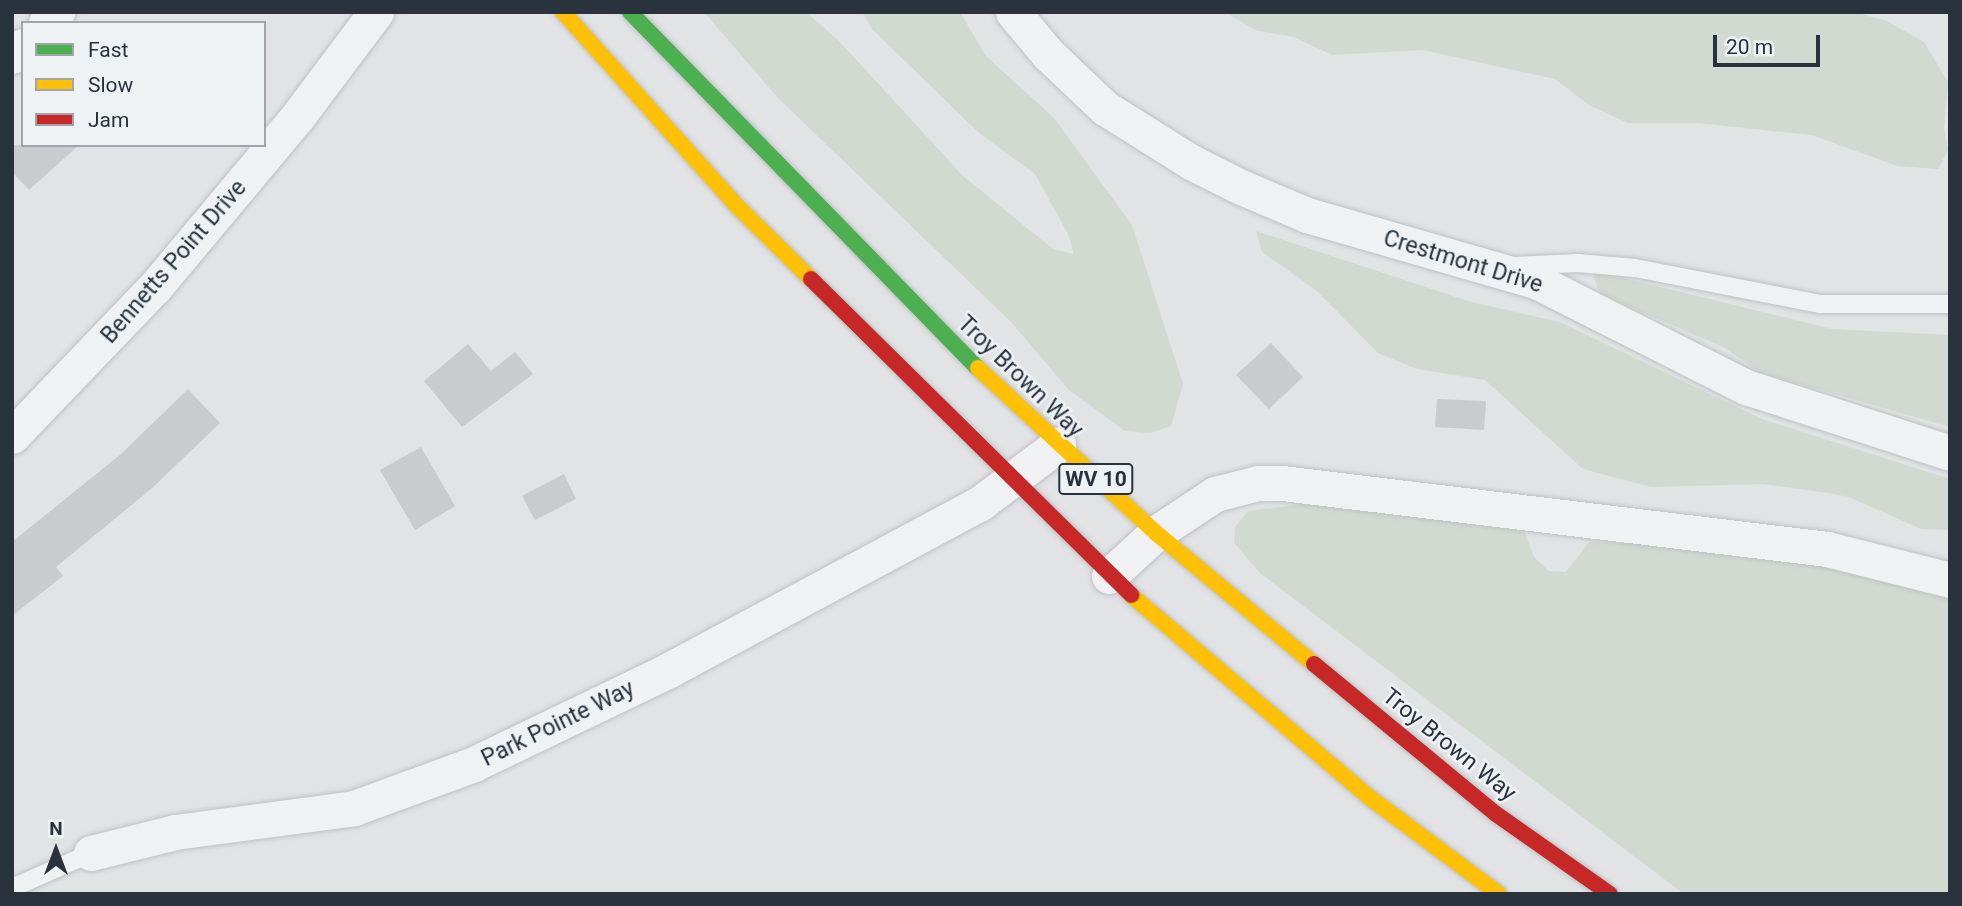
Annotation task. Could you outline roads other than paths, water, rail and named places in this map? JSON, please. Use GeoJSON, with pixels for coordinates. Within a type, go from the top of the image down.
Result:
{"type":"FeatureCollection","features":[{"type":"Feature","properties":{"kind":"main road","name":"WV 10"},"geometry":{"type":"LineString","coordinates":[[563,12],[737,206],[1011,483],[1109,576],[1373,800],[1499,894]]}},
{"type":"Feature","properties":{"kind":"main road","name":"Troy Brown Way"},"geometry":{"type":"LineString","coordinates":[[630,12],[890,282],[1058,445],[1156,533],[1496,814],[1610,894]]}},
{"type":"Feature","properties":{"kind":"street","name":"Bennetts Point Drive"},"geometry":{"type":"LineString","coordinates":[[12,436],[155,287],[298,116],[376,12]]}},
{"type":"Feature","properties":{"kind":"street","name":"Crestmont Drive"},"geometry":{"type":"LineString","coordinates":[[1013,12],[1048,54],[1105,108],[1191,162],[1307,215],[1495,268],[1605,313],[1776,400],[1950,453]]}},
{"type":"Feature","properties":{"kind":"street","name":"Park Pointe Way"},"geometry":{"type":"LineString","coordinates":[[92,853],[176,832],[354,808],[463,769],[669,670],[1011,483],[1058,445]]}},
{"type":"Feature","properties":{"kind":"street"},"geometry":{"type":"LineString","coordinates":[[1109,576],[1156,533],[1215,494],[1258,483],[1282,483],[1827,549],[1950,580]]}},
{"type":"Feature","properties":{"kind":"lane"},"geometry":{"type":"LineString","coordinates":[[1495,268],[1578,263],[1683,276],[1820,304],[1950,304]]}},
{"type":"Feature","properties":{"kind":"lane","name":"Park Pointe Way"},"geometry":{"type":"LineString","coordinates":[[12,888],[92,853]]}}]}
